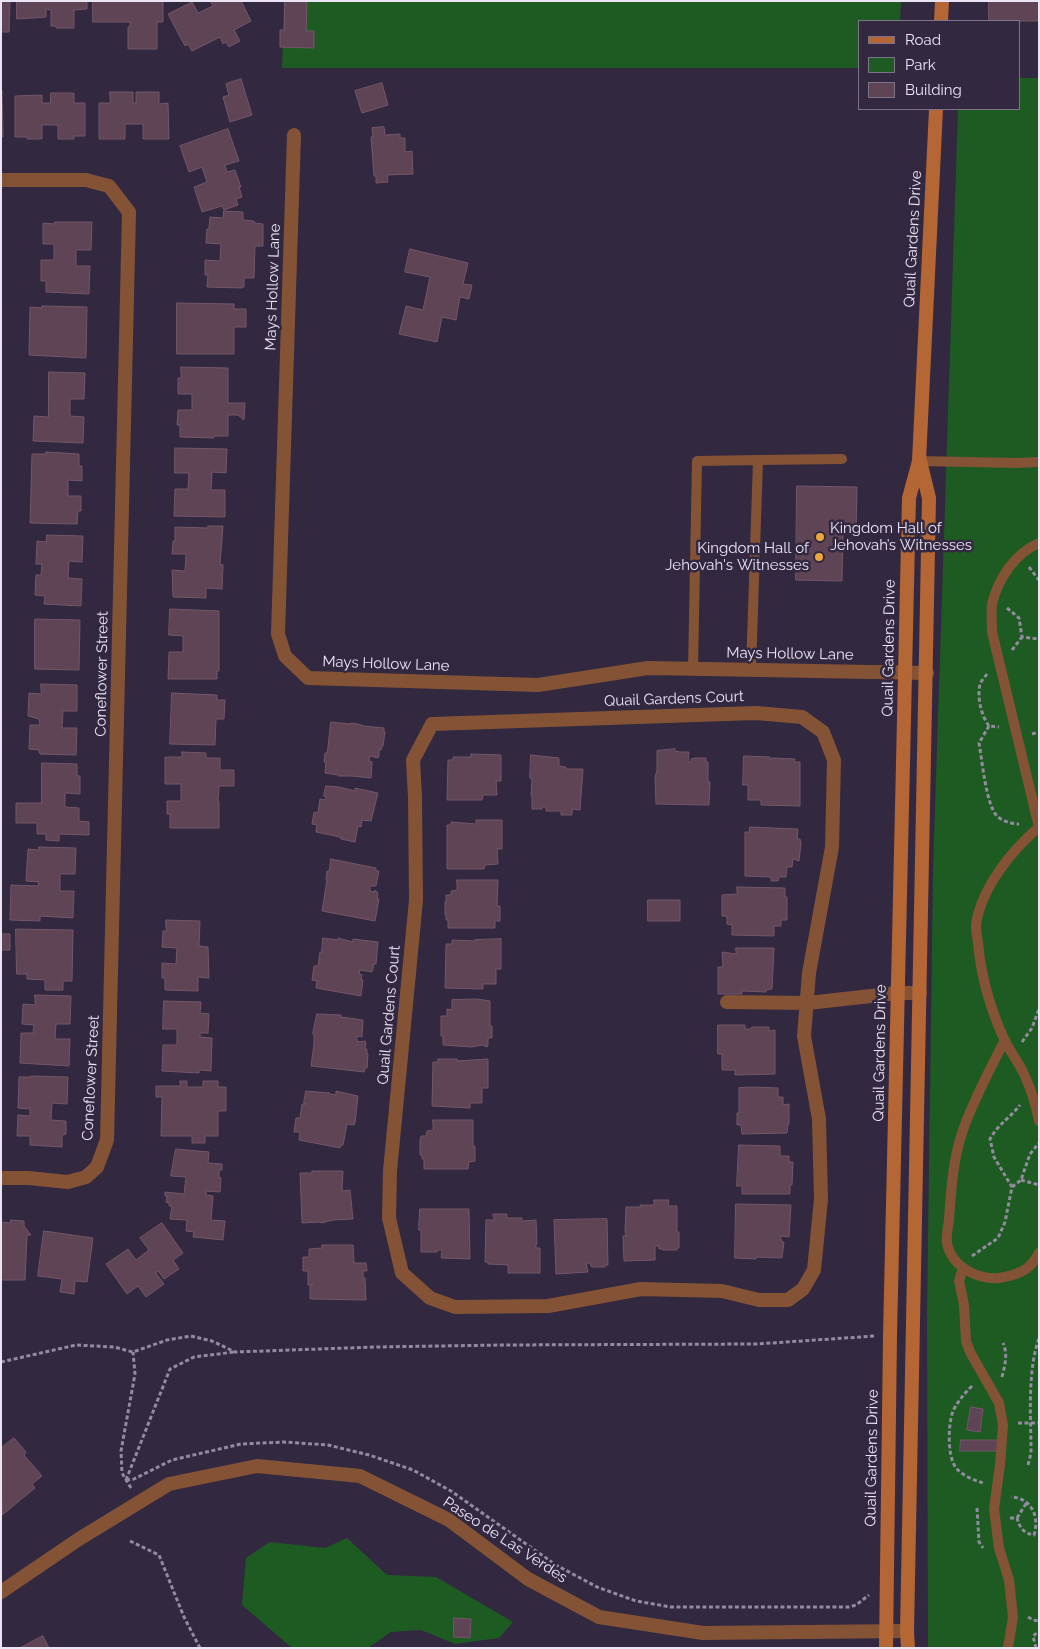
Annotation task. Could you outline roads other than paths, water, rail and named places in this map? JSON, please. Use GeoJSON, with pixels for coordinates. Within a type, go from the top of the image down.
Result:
{"type":"FeatureCollection","features":[{"type":"Feature","properties":{"kind":"main road"},"geometry":{"type":"LineString","coordinates":[[941,20],[942,1]]}},
{"type":"Feature","properties":{"kind":"main road","name":"Quail Gardens Drive"},"geometry":{"type":"LineString","coordinates":[[886,1648],[890,1336],[909,498],[919,460],[936,110]]}},
{"type":"Feature","properties":{"kind":"main road","name":"Quail Gardens Drive"},"geometry":{"type":"LineString","coordinates":[[908,1648],[930,498],[919,460]]}},
{"type":"Feature","properties":{"kind":"street","name":"Mays Hollow Lane"},"geometry":{"type":"LineString","coordinates":[[294,135],[278,634],[285,656],[308,678],[538,685],[648,668],[927,673]]}},
{"type":"Feature","properties":{"kind":"street","name":"Coneflower Street"},"geometry":{"type":"LineString","coordinates":[[1,180],[86,180],[109,186],[129,212],[107,1140],[97,1167],[86,1177],[68,1182],[28,1178],[1,1178]]}},
{"type":"Feature","properties":{"kind":"street","name":"Quail Gardens Court"},"geometry":{"type":"LineString","coordinates":[[756,714],[802,717],[823,732],[834,760],[832,847],[809,973],[808,1003],[804,1036],[819,1119],[821,1199],[814,1270],[803,1290],[788,1300],[759,1300],[722,1291],[641,1289],[548,1306],[455,1307],[430,1298],[402,1273],[389,1218],[390,1171],[416,900],[416,797],[413,760],[432,724],[756,714]]}},
{"type":"Feature","properties":{"kind":"street"},"geometry":{"type":"LineString","coordinates":[[727,1002],[808,1003],[898,994],[920,994]]}},
{"type":"Feature","properties":{"kind":"street","name":"Paseo de Las Verdes"},"geometry":{"type":"LineString","coordinates":[[1,1592],[79,1539],[169,1484],[257,1466],[360,1476],[449,1520],[528,1578],[599,1617],[703,1633],[907,1632]]}},
{"type":"Feature","properties":{"kind":"lane"},"geometry":{"type":"LineString","coordinates":[[693,669],[697,461],[842,459]]}},
{"type":"Feature","properties":{"kind":"lane"},"geometry":{"type":"LineString","coordinates":[[752,670],[758,460]]}},
{"type":"Feature","properties":{"kind":"lane"},"geometry":{"type":"LineString","coordinates":[[919,460],[1039,462]]}},
{"type":"Feature","properties":{"kind":"lane"},"geometry":{"type":"LineString","coordinates":[[1039,543],[1014,561],[999,583],[992,606],[992,632],[1039,827],[1020,843],[1004,864],[984,898],[976,925],[979,957],[990,1004],[1012,1055],[1024,1073],[1039,1121]]}},
{"type":"Feature","properties":{"kind":"lane"},"geometry":{"type":"LineString","coordinates":[[1005,1040],[980,1089],[962,1131],[952,1176],[947,1243],[952,1257],[963,1268],[973,1274],[993,1278],[1016,1276],[1034,1263],[1039,1254]]}},
{"type":"Feature","properties":{"kind":"lane"},"geometry":{"type":"LineString","coordinates":[[963,1268],[959,1281],[964,1305],[966,1341],[970,1352],[999,1403],[1003,1425],[994,1509],[999,1548],[1009,1580],[1013,1617],[1008,1648]]}},
{"type":"Feature","properties":{"kind":"place","name":"Kingdom Hall of Jehovah’s Witnesses"},"geometry":{"type":"Point","coordinates":[820,537]}},
{"type":"Feature","properties":{"kind":"place","name":"Kingdom Hall of Jehovah's Witnesses"},"geometry":{"type":"Point","coordinates":[819,557]}}]}
